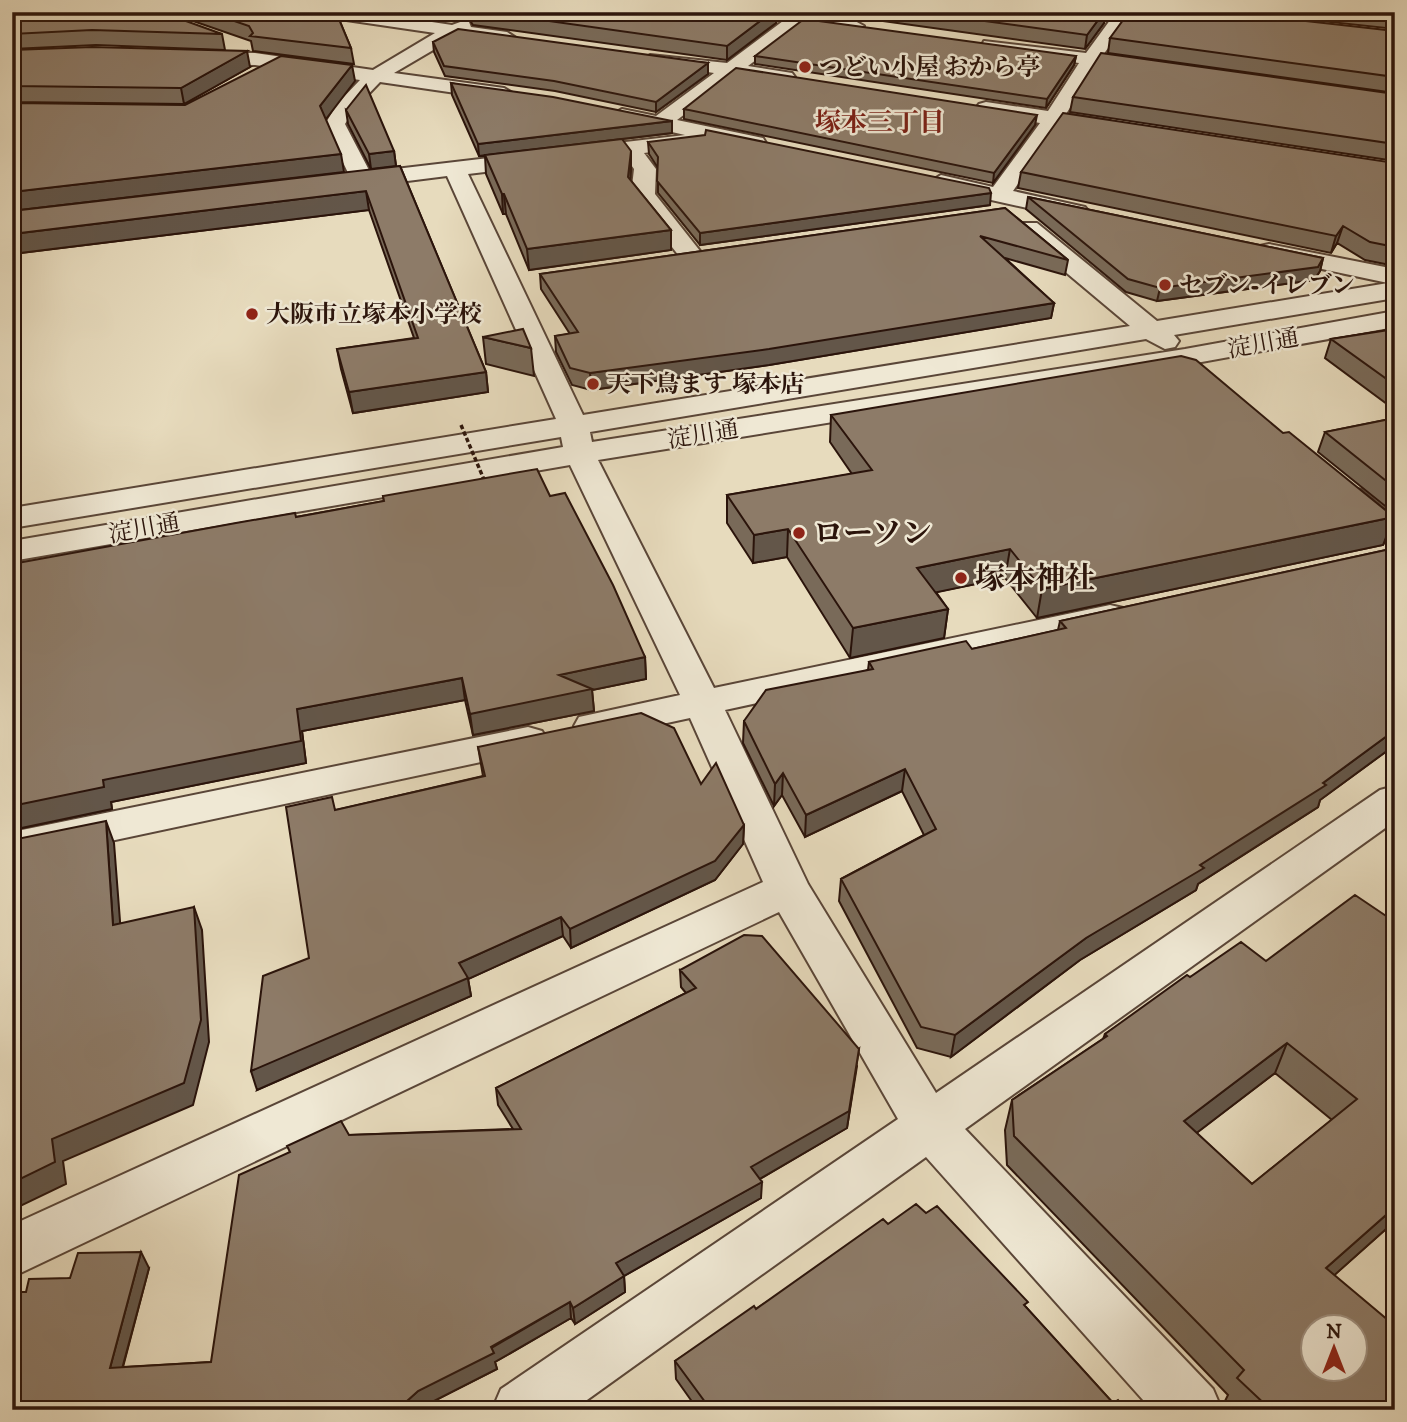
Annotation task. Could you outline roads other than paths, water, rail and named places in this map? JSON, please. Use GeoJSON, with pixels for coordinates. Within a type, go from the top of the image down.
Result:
{"type":"FeatureCollection","features":[{"type":"Feature","properties":{"kind":"street"},"geometry":{"type":"LineString","coordinates":[[326,12],[377,15],[524,40]]}},
{"type":"Feature","properties":{"kind":"street"},"geometry":{"type":"LineString","coordinates":[[362,179],[335,124],[340,113],[373,78],[489,12]]}},
{"type":"Feature","properties":{"kind":"street"},"geometry":{"type":"LineString","coordinates":[[756,12],[804,15],[879,29]]}},
{"type":"Feature","properties":{"kind":"street"},"geometry":{"type":"LineString","coordinates":[[1095,14],[1123,15]]}},
{"type":"Feature","properties":{"kind":"street"},"geometry":{"type":"LineString","coordinates":[[660,122],[804,15]]}},
{"type":"Feature","properties":{"kind":"street"},"geometry":{"type":"LineString","coordinates":[[981,216],[1003,204],[1056,119],[1089,58],[1123,15]]}},
{"type":"Feature","properties":{"kind":"street"},"geometry":{"type":"LineString","coordinates":[[213,38],[250,50],[255,60]]}},
{"type":"Feature","properties":{"kind":"street"},"geometry":{"type":"LineString","coordinates":[[971,42],[1166,70]]}},
{"type":"Feature","properties":{"kind":"street"},"geometry":{"type":"LineString","coordinates":[[635,55],[799,79]]}},
{"type":"Feature","properties":{"kind":"street"},"geometry":{"type":"LineString","coordinates":[[175,57],[255,60],[528,97]]}},
{"type":"Feature","properties":{"kind":"street"},"geometry":{"type":"LineString","coordinates":[[246,82],[279,63]]}},
{"type":"Feature","properties":{"kind":"street"},"geometry":{"type":"LineString","coordinates":[[961,104],[1137,131]]}},
{"type":"Feature","properties":{"kind":"street"},"geometry":{"type":"LineString","coordinates":[[607,111],[774,147]]}},
{"type":"Feature","properties":{"kind":"street"},"geometry":{"type":"LineString","coordinates":[[335,183],[722,136]]}},
{"type":"Feature","properties":{"kind":"street"},"geometry":{"type":"LineString","coordinates":[[631,149],[645,169],[643,195],[692,256]]}},
{"type":"Feature","properties":{"kind":"street"},"geometry":{"type":"LineString","coordinates":[[455,169],[577,440],[788,889],[928,1124],[1192,1410]]}},
{"type":"Feature","properties":{"kind":"street"},"geometry":{"type":"LineString","coordinates":[[927,179],[1003,204],[1104,217]]}},
{"type":"Feature","properties":{"kind":"street"},"geometry":{"type":"LineString","coordinates":[[1003,204],[1218,385]]}},
{"type":"Feature","properties":{"kind":"street"},"geometry":{"type":"LineString","coordinates":[[1250,247],[1395,277]]}},
{"type":"Feature","properties":{"kind":"street"},"geometry":{"type":"LineString","coordinates":[[666,260],[719,253]]}},
{"type":"Feature","properties":{"kind":"street"},"geometry":{"type":"LineString","coordinates":[[508,283],[534,279]]}},
{"type":"Feature","properties":{"kind":"street","name":"淀川通"},"geometry":{"type":"LineString","coordinates":[[12,551],[1152,331],[1395,290]]}},
{"type":"Feature","properties":{"kind":"street","name":"淀川通"},"geometry":{"type":"LineString","coordinates":[[12,519],[1185,357],[1395,319]]}},
{"type":"Feature","properties":{"kind":"street"},"geometry":{"type":"LineString","coordinates":[[1332,482],[1395,535]]}},
{"type":"Feature","properties":{"kind":"street"},"geometry":{"type":"LineString","coordinates":[[12,847],[1137,611]]}},
{"type":"Feature","properties":{"kind":"street"},"geometry":{"type":"LineString","coordinates":[[522,1410],[1395,800]]}},
{"type":"Feature","properties":{"kind":"street"},"geometry":{"type":"LineString","coordinates":[[12,1252],[788,889]]}},
{"type":"Feature","properties":{"kind":"place","name":"つどい小屋 おから亭"},"geometry":{"type":"Point","coordinates":[805,67]}},
{"type":"Feature","properties":{"kind":"place","name":"セブン-イレブン"},"geometry":{"type":"Point","coordinates":[1165,285]}},
{"type":"Feature","properties":{"kind":"place","name":"大阪市立塚本小学校"},"geometry":{"type":"Point","coordinates":[252,314]}},
{"type":"Feature","properties":{"kind":"place","name":"天下鳥ます 塚本店"},"geometry":{"type":"Point","coordinates":[593,384]}},
{"type":"Feature","properties":{"kind":"place","name":"ローソン"},"geometry":{"type":"Point","coordinates":[799,533]}},
{"type":"Feature","properties":{"kind":"place","name":"塚本神社"},"geometry":{"type":"Point","coordinates":[961,578]}},
{"type":"Feature","properties":{"kind":"district","name":"塚本三丁目"},"geometry":{"type":"Point","coordinates":[880,122]}}]}
